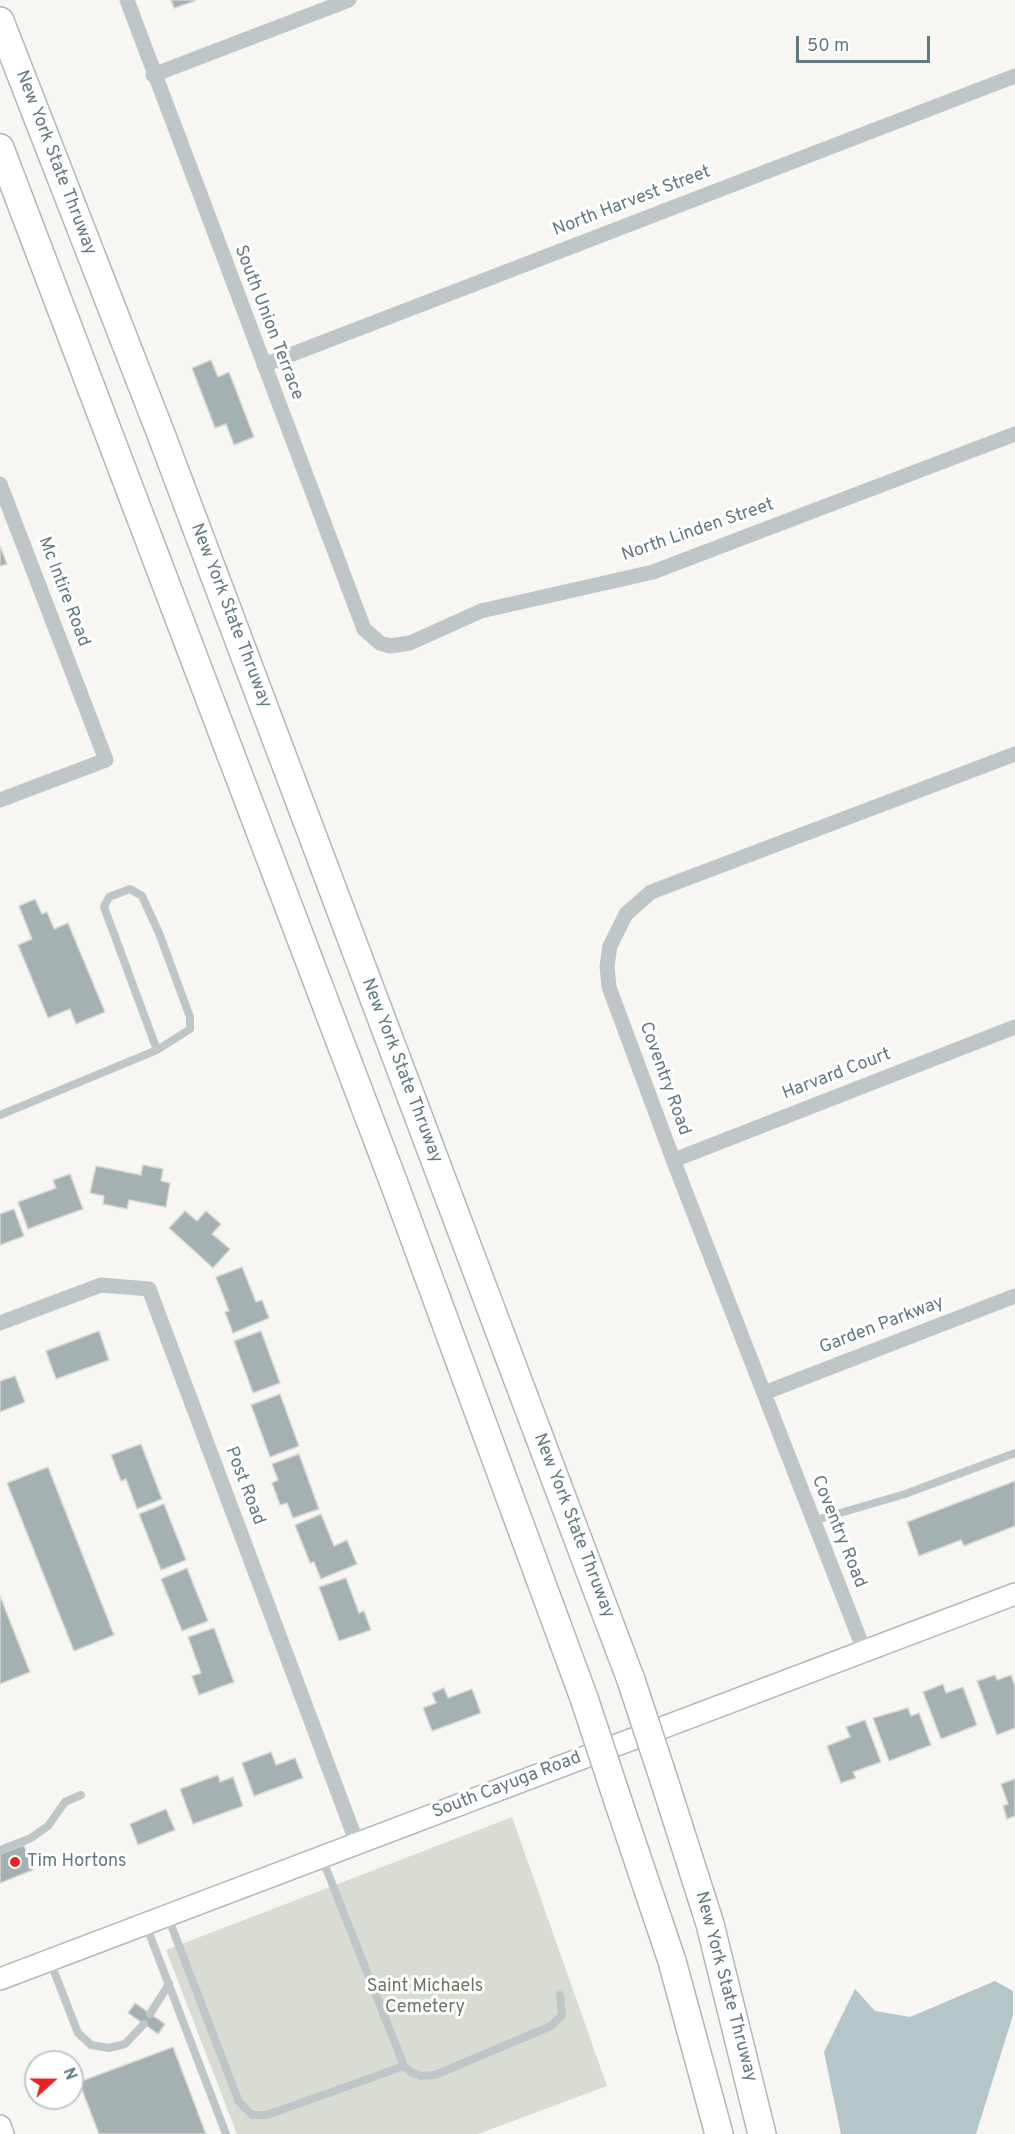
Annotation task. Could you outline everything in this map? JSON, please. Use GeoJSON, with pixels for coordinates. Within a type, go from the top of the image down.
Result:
{"type":"FeatureCollection","features":[{"type":"Feature","properties":{"kind":"highway","name":"New York State Thruway"},"geometry":{"type":"LineString","coordinates":[[0,21],[161,434],[631,1680],[710,1924],[762,2134]]}},
{"type":"Feature","properties":{"kind":"highway"},"geometry":{"type":"LineString","coordinates":[[0,148],[416,1242],[584,1698],[672,1961],[719,2134]]}},
{"type":"Feature","properties":{"kind":"street","name":"South Union Terrace"},"geometry":{"type":"LineString","coordinates":[[127,0],[153,75],[364,629],[380,643],[390,646]]}},
{"type":"Feature","properties":{"kind":"street"},"geometry":{"type":"LineString","coordinates":[[153,75],[350,0]]}},
{"type":"Feature","properties":{"kind":"street","name":"North Harvest Street"},"geometry":{"type":"LineString","coordinates":[[264,365],[1015,76]]}},
{"type":"Feature","properties":{"kind":"street","name":"North Linden Street"},"geometry":{"type":"LineString","coordinates":[[390,646],[410,643],[482,611],[653,572],[1015,434]]}},
{"type":"Feature","properties":{"kind":"street","name":"Mc Intire Road"},"geometry":{"type":"LineString","coordinates":[[0,484],[106,760],[0,800]]}},
{"type":"Feature","properties":{"kind":"street","name":"Coventry Road"},"geometry":{"type":"LineString","coordinates":[[864,1650],[609,987],[607,966],[610,945],[626,914],[651,892],[1015,754]]}},
{"type":"Feature","properties":{"kind":"street","name":"Harvard Court"},"geometry":{"type":"LineString","coordinates":[[674,1160],[1015,1027]]}},
{"type":"Feature","properties":{"kind":"street","name":"Post Road"},"geometry":{"type":"LineString","coordinates":[[0,1323],[101,1285],[149,1289],[357,1843]]}},
{"type":"Feature","properties":{"kind":"street","name":"Garden Parkway"},"geometry":{"type":"LineString","coordinates":[[764,1393],[1015,1296]]}},
{"type":"Feature","properties":{"kind":"street","name":"South Cayuga Road"},"geometry":{"type":"LineString","coordinates":[[0,1979],[1015,1594]]}},
{"type":"Feature","properties":{"kind":"street"},"geometry":{"type":"LineString","coordinates":[[0,2126],[3,2134]]}},
{"type":"Feature","properties":{"kind":"lane"},"geometry":{"type":"LineString","coordinates":[[0,1114],[157,1050],[190,1029],[190,1017],[142,896],[130,889],[109,897],[104,907],[157,1050]]}},
{"type":"Feature","properties":{"kind":"lane"},"geometry":{"type":"LineString","coordinates":[[813,1521],[905,1494],[1015,1453]]}},
{"type":"Feature","properties":{"kind":"lane"},"geometry":{"type":"LineString","coordinates":[[0,1850],[31,1838],[48,1826],[65,1802],[81,1795]]}},
{"type":"Feature","properties":{"kind":"lane"},"geometry":{"type":"LineString","coordinates":[[321,1856],[404,2066],[421,2076],[435,2074],[551,2026],[562,2015],[560,1995]]}},
{"type":"Feature","properties":{"kind":"lane"},"geometry":{"type":"LineString","coordinates":[[167,1915],[239,2102],[252,2115],[267,2115],[404,2066]]}},
{"type":"Feature","properties":{"kind":"lane"},"geometry":{"type":"LineString","coordinates":[[145,1923],[226,2134]]}},
{"type":"Feature","properties":{"kind":"lane"},"geometry":{"type":"LineString","coordinates":[[50,1960],[78,2033],[91,2045],[109,2048],[125,2043],[144,2024]]}},
{"type":"Feature","properties":{"kind":"lane"},"geometry":{"type":"LineString","coordinates":[[150,2014],[169,1984]]}},
{"type":"Feature","properties":{"kind":"green space","name":"Saint Michaels Cemetery"},"geometry":{"type":"Polygon","coordinates":[[[512,1817],[607,2086],[478,2134],[237,2134],[166,1950],[512,1817]]]}},
{"type":"Feature","properties":{"kind":"shaded area"},"geometry":{"type":"Polygon","coordinates":[[[995,1981],[1013,1991],[1013,2015],[976,2134],[841,2134],[824,2052],[855,1989],[875,2011],[910,2017],[995,1981]]]}},
{"type":"Feature","properties":{"kind":"building"},"geometry":{"type":"Polygon","coordinates":[[[171,0],[195,0],[195,1],[174,8],[171,0]]]}},
{"type":"Feature","properties":{"kind":"building"},"geometry":{"type":"Polygon","coordinates":[[[211,360],[218,377],[229,372],[254,437],[234,445],[226,424],[215,428],[192,368],[211,360]]]}},
{"type":"Feature","properties":{"kind":"building"},"geometry":{"type":"Polygon","coordinates":[[[0,546],[7,564],[0,566],[0,546]]]}},
{"type":"Feature","properties":{"kind":"building"},"geometry":{"type":"Polygon","coordinates":[[[35,899],[42,914],[47,912],[54,929],[68,923],[105,1012],[76,1024],[70,1009],[48,1018],[18,945],[32,939],[19,906],[35,899]]]}},
{"type":"Feature","properties":{"kind":"building"},"geometry":{"type":"Polygon","coordinates":[[[143,1165],[163,1169],[161,1181],[170,1183],[166,1207],[129,1200],[127,1209],[103,1204],[104,1196],[90,1193],[96,1166],[141,1175],[143,1165]]]}},
{"type":"Feature","properties":{"kind":"building"},"geometry":{"type":"Polygon","coordinates":[[[70,1174],[83,1209],[28,1229],[18,1202],[56,1188],[53,1180],[70,1174]]]}},
{"type":"Feature","properties":{"kind":"building"},"geometry":{"type":"Polygon","coordinates":[[[14,1209],[24,1236],[0,1245],[0,1214],[14,1209]]]}},
{"type":"Feature","properties":{"kind":"building"},"geometry":{"type":"Polygon","coordinates":[[[185,1211],[197,1221],[206,1211],[221,1224],[212,1234],[230,1249],[213,1268],[169,1228],[185,1211]]]}},
{"type":"Feature","properties":{"kind":"building"},"geometry":{"type":"Polygon","coordinates":[[[242,1267],[256,1302],[262,1300],[269,1318],[233,1333],[225,1312],[229,1311],[216,1277],[242,1267]]]}},
{"type":"Feature","properties":{"kind":"building"},"geometry":{"type":"Polygon","coordinates":[[[99,1331],[109,1360],[56,1379],[46,1351],[99,1331]]]}},
{"type":"Feature","properties":{"kind":"building"},"geometry":{"type":"Polygon","coordinates":[[[261,1331],[280,1383],[253,1393],[234,1341],[261,1331]]]}},
{"type":"Feature","properties":{"kind":"building"},"geometry":{"type":"Polygon","coordinates":[[[15,1376],[25,1402],[0,1412],[0,1381],[15,1376]]]}},
{"type":"Feature","properties":{"kind":"building"},"geometry":{"type":"Polygon","coordinates":[[[280,1394],[299,1446],[270,1457],[251,1405],[280,1394]]]}},
{"type":"Feature","properties":{"kind":"building"},"geometry":{"type":"Polygon","coordinates":[[[141,1444],[162,1499],[137,1509],[126,1479],[121,1481],[111,1455],[141,1444]]]}},
{"type":"Feature","properties":{"kind":"building"},"geometry":{"type":"Polygon","coordinates":[[[299,1454],[319,1509],[293,1518],[287,1503],[280,1505],[272,1483],[278,1480],[272,1464],[299,1454]]]}},
{"type":"Feature","properties":{"kind":"building"},"geometry":{"type":"Polygon","coordinates":[[[48,1467],[114,1635],[74,1651],[7,1483],[48,1467]]]}},
{"type":"Feature","properties":{"kind":"building"},"geometry":{"type":"Polygon","coordinates":[[[1015,1481],[1015,1526],[964,1546],[961,1540],[919,1556],[907,1522],[1015,1481]]]}},
{"type":"Feature","properties":{"kind":"building"},"geometry":{"type":"Polygon","coordinates":[[[164,1504],[186,1560],[161,1570],[139,1514],[164,1504]]]}},
{"type":"Feature","properties":{"kind":"building"},"geometry":{"type":"Polygon","coordinates":[[[321,1514],[334,1546],[347,1540],[357,1564],[321,1579],[314,1562],[310,1563],[295,1525],[321,1514]]]}},
{"type":"Feature","properties":{"kind":"building"},"geometry":{"type":"Polygon","coordinates":[[[187,1568],[208,1621],[182,1631],[161,1579],[187,1568]]]}},
{"type":"Feature","properties":{"kind":"building"},"geometry":{"type":"Polygon","coordinates":[[[346,1578],[359,1613],[364,1611],[371,1630],[339,1641],[319,1587],[346,1578]]]}},
{"type":"Feature","properties":{"kind":"building"},"geometry":{"type":"Polygon","coordinates":[[[0,1596],[30,1672],[0,1684],[0,1596]]]}},
{"type":"Feature","properties":{"kind":"building"},"geometry":{"type":"Polygon","coordinates":[[[214,1628],[234,1682],[199,1695],[192,1676],[201,1673],[188,1637],[214,1628]]]}},
{"type":"Feature","properties":{"kind":"building"},"geometry":{"type":"Polygon","coordinates":[[[995,1675],[997,1680],[1011,1675],[1015,1686],[1015,1728],[997,1735],[977,1681],[995,1675]]]}},
{"type":"Feature","properties":{"kind":"building"},"geometry":{"type":"Polygon","coordinates":[[[943,1684],[946,1693],[963,1687],[977,1725],[941,1739],[923,1692],[943,1684]]]}},
{"type":"Feature","properties":{"kind":"building"},"geometry":{"type":"Polygon","coordinates":[[[444,1688],[448,1698],[472,1689],[481,1713],[432,1731],[423,1708],[436,1703],[432,1693],[444,1688]]]}},
{"type":"Feature","properties":{"kind":"building"},"geometry":{"type":"Polygon","coordinates":[[[908,1708],[911,1716],[919,1713],[931,1745],[889,1761],[873,1718],[908,1708]]]}},
{"type":"Feature","properties":{"kind":"building"},"geometry":{"type":"Polygon","coordinates":[[[865,1720],[881,1762],[853,1772],[856,1778],[841,1783],[827,1746],[850,1737],[846,1727],[865,1720]]]}},
{"type":"Feature","properties":{"kind":"building"},"geometry":{"type":"Polygon","coordinates":[[[271,1752],[276,1765],[295,1758],[303,1778],[254,1796],[242,1763],[271,1752]]]}},
{"type":"Feature","properties":{"kind":"building"},"geometry":{"type":"Polygon","coordinates":[[[218,1775],[220,1782],[233,1777],[243,1806],[193,1824],[180,1789],[218,1775]]]}},
{"type":"Feature","properties":{"kind":"building"},"geometry":{"type":"Polygon","coordinates":[[[1015,1779],[1015,1816],[1007,1819],[1003,1806],[1008,1804],[1001,1784],[1015,1779]]]}},
{"type":"Feature","properties":{"kind":"building"},"geometry":{"type":"Polygon","coordinates":[[[166,1809],[175,1830],[138,1845],[130,1824],[166,1809]]]}},
{"type":"Feature","properties":{"kind":"building","name":"Tim Hortons"},"geometry":{"type":"Polygon","coordinates":[[[24,1845],[33,1870],[0,1883],[0,1854],[24,1845]]]}},
{"type":"Feature","properties":{"kind":"building"},"geometry":{"type":"Polygon","coordinates":[[[135,2003],[165,2024],[158,2034],[128,2013],[135,2003]]]}},
{"type":"Feature","properties":{"kind":"building"},"geometry":{"type":"Polygon","coordinates":[[[173,2047],[206,2134],[99,2134],[84,2095],[84,2080],[173,2047]]]}},
{"type":"Feature","properties":{"kind":"place","name":"Tim Hortons"},"geometry":{"type":"Point","coordinates":[15,1862]}}]}
